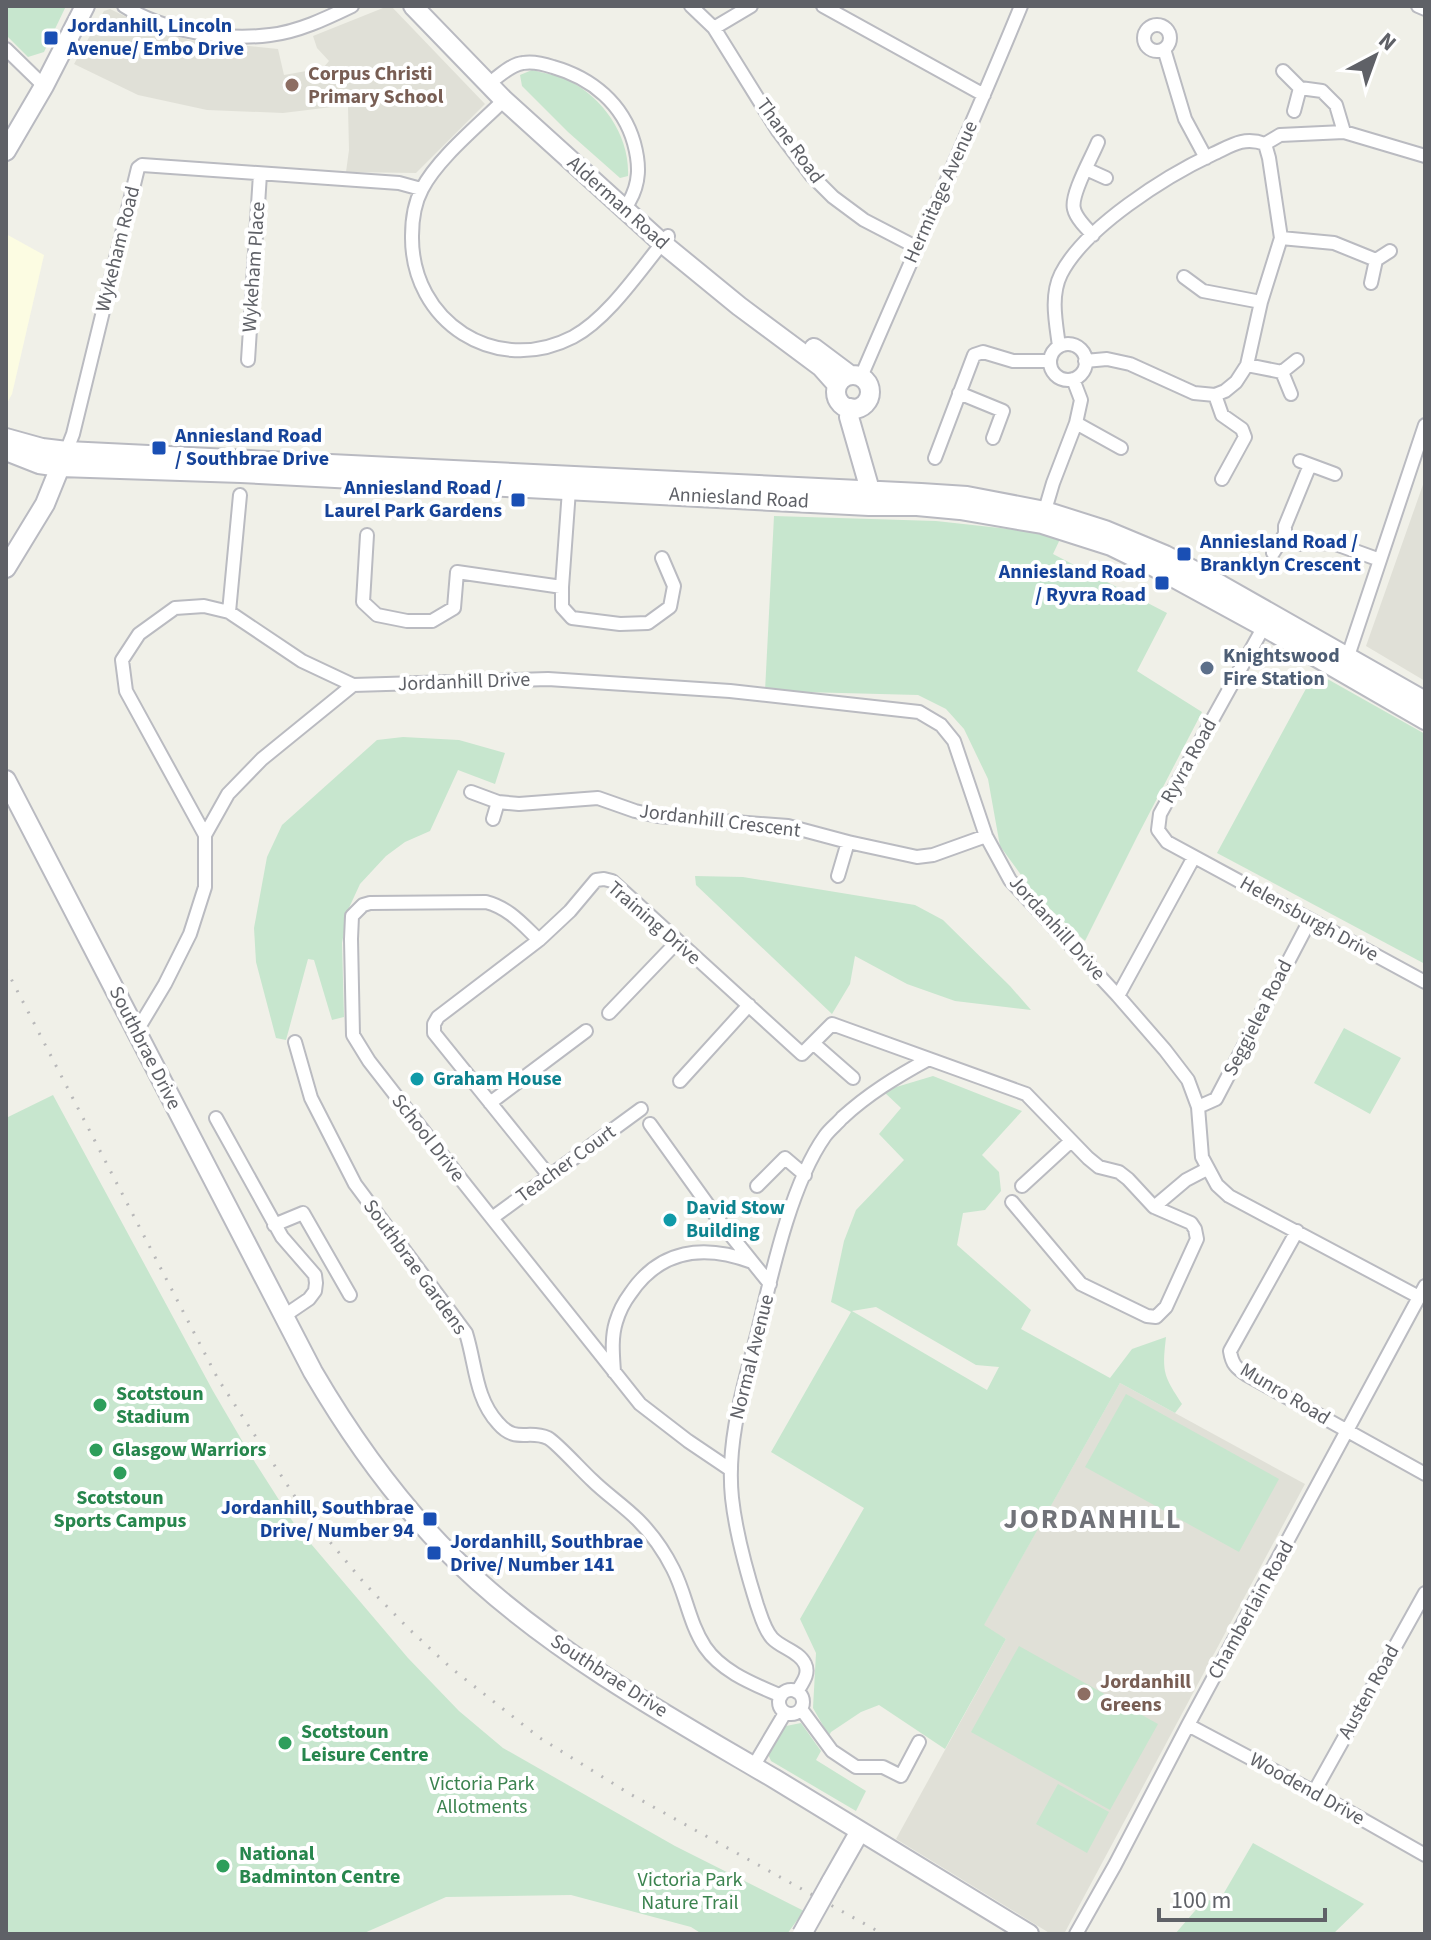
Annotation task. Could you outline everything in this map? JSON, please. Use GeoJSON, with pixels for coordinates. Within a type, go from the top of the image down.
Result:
{"type":"FeatureCollection","features":[{"type":"Feature","properties":{"kind":"street"},"geometry":{"type":"LineString","coordinates":[[6,151],[85,6]]}},
{"type":"Feature","properties":{"kind":"street"},"geometry":{"type":"LineString","coordinates":[[124,6],[168,25],[200,33],[270,35],[319,22],[352,6]]}},
{"type":"Feature","properties":{"kind":"street","name":"Alderman Road"},"geometry":{"type":"LineString","coordinates":[[413,6],[504,100],[739,306],[821,367],[849,379],[836,390],[838,400],[850,408],[849,417],[870,498]]}},
{"type":"Feature","properties":{"kind":"street","name":"Alderman Road"},"geometry":{"type":"LineString","coordinates":[[431,6],[496,78],[629,202],[665,240]]}},
{"type":"Feature","properties":{"kind":"street","name":"Thane Road"},"geometry":{"type":"LineString","coordinates":[[691,6],[714,28],[778,131],[811,175],[833,197],[864,220],[916,247]]}},
{"type":"Feature","properties":{"kind":"street"},"geometry":{"type":"LineString","coordinates":[[714,28],[751,6]]}},
{"type":"Feature","properties":{"kind":"street"},"geometry":{"type":"LineString","coordinates":[[823,6],[984,95]]}},
{"type":"Feature","properties":{"kind":"street","name":"Hermitage Avenue"},"geometry":{"type":"LineString","coordinates":[[849,379],[916,247],[1021,6]]}},
{"type":"Feature","properties":{"kind":"street"},"geometry":{"type":"LineString","coordinates":[[1418,6],[1425,9]]}},
{"type":"Feature","properties":{"kind":"street"},"geometry":{"type":"LineString","coordinates":[[6,49],[44,86]]}},
{"type":"Feature","properties":{"kind":"street"},"geometry":{"type":"LineString","coordinates":[[1164,49],[1185,119],[1206,158]]}},
{"type":"Feature","properties":{"kind":"street","name":"Alderman Road"},"geometry":{"type":"LineString","coordinates":[[496,78],[523,63],[547,65],[586,81],[608,97],[626,121],[636,150],[638,180],[629,202]]}},
{"type":"Feature","properties":{"kind":"street"},"geometry":{"type":"LineString","coordinates":[[1283,71],[1300,88],[1322,91],[1336,105],[1344,132]]}},
{"type":"Feature","properties":{"kind":"street"},"geometry":{"type":"LineString","coordinates":[[1294,111],[1300,88]]}},
{"type":"Feature","properties":{"kind":"street"},"geometry":{"type":"LineString","coordinates":[[504,100],[441,162],[421,189],[412,228],[411,249],[422,286],[431,305],[454,328],[477,342],[496,347],[532,350],[563,341],[585,330],[614,301],[665,240]]}},
{"type":"Feature","properties":{"kind":"street"},"geometry":{"type":"LineString","coordinates":[[1265,144],[1280,135],[1344,132],[1425,156]]}},
{"type":"Feature","properties":{"kind":"street"},"geometry":{"type":"LineString","coordinates":[[1059,346],[1055,293],[1067,265],[1093,235],[1152,188],[1206,158],[1240,142],[1256,140],[1265,144]]}},
{"type":"Feature","properties":{"kind":"street"},"geometry":{"type":"LineString","coordinates":[[1093,235],[1074,210],[1076,190],[1098,142]]}},
{"type":"Feature","properties":{"kind":"street"},"geometry":{"type":"LineString","coordinates":[[1085,361],[1107,359],[1130,364],[1194,393],[1215,395],[1236,382],[1247,365],[1261,302],[1281,238],[1265,144]]}},
{"type":"Feature","properties":{"kind":"street","name":"Wykeham Road"},"geometry":{"type":"LineString","coordinates":[[63,459],[73,434],[138,168],[142,165],[399,183],[421,189]]}},
{"type":"Feature","properties":{"kind":"street"},"geometry":{"type":"LineString","coordinates":[[1086,169],[1106,178]]}},
{"type":"Feature","properties":{"kind":"street","name":"Wykeham Place"},"geometry":{"type":"LineString","coordinates":[[248,360],[260,174]]}},
{"type":"Feature","properties":{"kind":"street"},"geometry":{"type":"LineString","coordinates":[[1281,238],[1334,243],[1376,260]]}},
{"type":"Feature","properties":{"kind":"street"},"geometry":{"type":"LineString","coordinates":[[1371,283],[1376,260],[1390,251]]}},
{"type":"Feature","properties":{"kind":"street"},"geometry":{"type":"LineString","coordinates":[[1184,277],[1203,291],[1261,302]]}},
{"type":"Feature","properties":{"kind":"street"},"geometry":{"type":"LineString","coordinates":[[1065,345],[1076,347],[1084,355],[1085,361],[1083,372],[1073,379],[1062,380],[1052,372],[1050,361],[1053,352],[1065,345]]}},
{"type":"Feature","properties":{"kind":"street"},"geometry":{"type":"LineString","coordinates":[[935,458],[974,355],[983,352],[1013,361],[1050,361]]}},
{"type":"Feature","properties":{"kind":"street"},"geometry":{"type":"LineString","coordinates":[[1247,365],[1282,372],[1297,360]]}},
{"type":"Feature","properties":{"kind":"street"},"geometry":{"type":"LineString","coordinates":[[1282,372],[1291,394]]}},
{"type":"Feature","properties":{"kind":"street"},"geometry":{"type":"LineString","coordinates":[[849,379],[869,386],[869,397],[862,406],[850,408]]}},
{"type":"Feature","properties":{"kind":"street"},"geometry":{"type":"LineString","coordinates":[[1043,517],[1081,400],[1073,379]]}},
{"type":"Feature","properties":{"kind":"street"},"geometry":{"type":"LineString","coordinates":[[959,393],[1003,411],[993,438]]}},
{"type":"Feature","properties":{"kind":"street"},"geometry":{"type":"LineString","coordinates":[[1215,395],[1222,415],[1242,429],[1245,437],[1222,479]]}},
{"type":"Feature","properties":{"kind":"street"},"geometry":{"type":"LineString","coordinates":[[1076,423],[1121,448]]}},
{"type":"Feature","properties":{"kind":"street"},"geometry":{"type":"LineString","coordinates":[[1345,665],[1425,425]]}},
{"type":"Feature","properties":{"kind":"street","name":"Anniesland Road"},"geometry":{"type":"LineString","coordinates":[[6,438],[42,448],[63,459]]}},
{"type":"Feature","properties":{"kind":"street","name":"Anniesland Road"},"geometry":{"type":"LineString","coordinates":[[6,451],[39,464],[63,459],[241,473],[469,478],[870,498]]}},
{"type":"Feature","properties":{"kind":"street"},"geometry":{"type":"LineString","coordinates":[[6,568],[45,504],[63,459]]}},
{"type":"Feature","properties":{"kind":"street"},"geometry":{"type":"LineString","coordinates":[[1273,553],[1285,534],[1305,463],[1335,474]]}},
{"type":"Feature","properties":{"kind":"street","name":"Anniesland Road"},"geometry":{"type":"LineString","coordinates":[[469,478],[569,490],[870,498],[967,496],[1043,517],[1268,620],[1345,665],[1425,720]]}},
{"type":"Feature","properties":{"kind":"street"},"geometry":{"type":"LineString","coordinates":[[569,490],[562,607],[572,618],[620,624],[648,623],[670,607],[674,586],[662,558]]}},
{"type":"Feature","properties":{"kind":"street"},"geometry":{"type":"LineString","coordinates":[[229,612],[240,495]]}},
{"type":"Feature","properties":{"kind":"street"},"geometry":{"type":"LineString","coordinates":[[1285,534],[1298,544],[1333,543],[1380,560]]}},
{"type":"Feature","properties":{"kind":"street"},"geometry":{"type":"LineString","coordinates":[[367,535],[363,602],[377,615],[407,621],[432,621],[454,608],[457,572],[562,587]]}},
{"type":"Feature","properties":{"kind":"street"},"geometry":{"type":"LineString","coordinates":[[135,1029],[165,984],[190,934],[205,887],[205,835],[126,691],[122,660],[139,634],[175,608],[204,606],[229,612],[302,661],[353,685],[245,776],[228,794],[205,835]]}},
{"type":"Feature","properties":{"kind":"street","name":"Ryvra Road"},"geometry":{"type":"LineString","coordinates":[[1194,857],[1167,842],[1158,830],[1160,814],[1268,620]]}},
{"type":"Feature","properties":{"kind":"street","name":"Anniesland Road"},"geometry":{"type":"LineString","coordinates":[[1345,665],[1425,701]]}},
{"type":"Feature","properties":{"kind":"street","name":"Jordanhill Drive"},"geometry":{"type":"LineString","coordinates":[[353,685],[548,679],[730,691],[919,712],[941,725],[954,741],[986,836],[1010,880],[1118,996],[1188,1080],[1198,1107],[1202,1157],[1207,1169]]}},
{"type":"Feature","properties":{"kind":"street","name":"Southbrae Drive"},"geometry":{"type":"LineString","coordinates":[[6,780],[326,1395],[375,1468],[408,1508],[476,1579],[532,1626],[577,1658],[1029,1934]]}},
{"type":"Feature","properties":{"kind":"street","name":"Jordanhill Crescent"},"geometry":{"type":"LineString","coordinates":[[471,792],[498,802],[519,804],[598,798],[658,816],[788,826],[917,857],[933,855],[986,836]]}},
{"type":"Feature","properties":{"kind":"street"},"geometry":{"type":"LineString","coordinates":[[493,819],[498,802]]}},
{"type":"Feature","properties":{"kind":"street"},"geometry":{"type":"LineString","coordinates":[[838,876],[848,842]]}},
{"type":"Feature","properties":{"kind":"street"},"geometry":{"type":"LineString","coordinates":[[1118,996],[1194,857]]}},
{"type":"Feature","properties":{"kind":"street","name":"Helensburgh Drive"},"geometry":{"type":"LineString","coordinates":[[1194,857],[1425,982]]}},
{"type":"Feature","properties":{"kind":"street","name":"Training Drive"},"geometry":{"type":"LineString","coordinates":[[550,1177],[434,1033],[434,1024],[438,1017],[539,940],[570,911],[596,880],[612,881],[802,1054],[813,1043]]}},
{"type":"Feature","properties":{"kind":"street","name":"School Drive"},"geometry":{"type":"LineString","coordinates":[[539,940],[508,911],[486,902],[363,905],[352,916],[353,1035],[374,1068],[640,1404],[731,1470]]}},
{"type":"Feature","properties":{"kind":"street","name":"Seggielea Road"},"geometry":{"type":"LineString","coordinates":[[1198,1107],[1216,1099],[1310,920]]}},
{"type":"Feature","properties":{"kind":"street"},"geometry":{"type":"LineString","coordinates":[[609,1013],[677,942]]}},
{"type":"Feature","properties":{"kind":"street"},"geometry":{"type":"LineString","coordinates":[[680,1081],[749,1005]]}},
{"type":"Feature","properties":{"kind":"street"},"geometry":{"type":"LineString","coordinates":[[853,1078],[813,1043],[832,1024],[1026,1094],[1088,1158],[1099,1167],[1119,1172],[1154,1207],[1191,1223],[1197,1239],[1166,1307],[1156,1317],[1147,1316],[1081,1284],[1012,1202]]}},
{"type":"Feature","properties":{"kind":"street"},"geometry":{"type":"LineString","coordinates":[[490,1103],[586,1031]]}},
{"type":"Feature","properties":{"kind":"street","name":"Southbrae Gardens"},"geometry":{"type":"LineString","coordinates":[[295,1042],[311,1098],[355,1184],[466,1333],[474,1373],[487,1410],[500,1426],[514,1436],[549,1438],[594,1483],[637,1519],[660,1545],[674,1570],[691,1621],[706,1649],[727,1668],[781,1696]]}},
{"type":"Feature","properties":{"kind":"street","name":"Normal Avenue"},"geometry":{"type":"LineString","coordinates":[[797,1692],[806,1675],[806,1664],[798,1655],[771,1638],[743,1559],[732,1498],[734,1428],[793,1203],[818,1147],[828,1132],[863,1099],[927,1060]]}},
{"type":"Feature","properties":{"kind":"street","name":"Teacher Court"},"geometry":{"type":"LineString","coordinates":[[492,1218],[641,1109]]}},
{"type":"Feature","properties":{"kind":"street"},"geometry":{"type":"LineString","coordinates":[[216,1118],[274,1225],[315,1275],[315,1291],[309,1299],[284,1316]]}},
{"type":"Feature","properties":{"kind":"street"},"geometry":{"type":"LineString","coordinates":[[650,1124],[721,1223],[770,1284]]}},
{"type":"Feature","properties":{"kind":"street"},"geometry":{"type":"LineString","coordinates":[[1022,1186],[1071,1141]]}},
{"type":"Feature","properties":{"kind":"street"},"geometry":{"type":"LineString","coordinates":[[757,1186],[785,1158],[805,1175]]}},
{"type":"Feature","properties":{"kind":"street"},"geometry":{"type":"LineString","coordinates":[[1154,1207],[1186,1180],[1207,1169],[1229,1196],[1422,1292]]}},
{"type":"Feature","properties":{"kind":"street"},"geometry":{"type":"LineString","coordinates":[[274,1225],[303,1213],[350,1295]]}},
{"type":"Feature","properties":{"kind":"street","name":"Munro Road"},"geometry":{"type":"LineString","coordinates":[[1297,1231],[1230,1351],[1231,1360],[1236,1368],[1425,1474]]}},
{"type":"Feature","properties":{"kind":"street"},"geometry":{"type":"LineString","coordinates":[[614,1372],[615,1323],[636,1285],[655,1266],[669,1258],[707,1251],[731,1254],[752,1262]]}},
{"type":"Feature","properties":{"kind":"street","name":"Chamberlain Road"},"geometry":{"type":"LineString","coordinates":[[1076,1934],[1422,1292]]}},
{"type":"Feature","properties":{"kind":"street","name":"Austen Road"},"geometry":{"type":"LineString","coordinates":[[1314,1792],[1425,1593]]}},
{"type":"Feature","properties":{"kind":"street"},"geometry":{"type":"LineString","coordinates":[[790,1690],[797,1692],[803,1698],[801,1709],[796,1714],[785,1713],[779,1704],[781,1696],[790,1690]]}},
{"type":"Feature","properties":{"kind":"street"},"geometry":{"type":"LineString","coordinates":[[801,1709],[832,1751],[856,1767],[883,1767],[901,1776],[919,1742]]}},
{"type":"Feature","properties":{"kind":"street"},"geometry":{"type":"LineString","coordinates":[[753,1767],[785,1713]]}},
{"type":"Feature","properties":{"kind":"street","name":"Woodend Drive"},"geometry":{"type":"LineString","coordinates":[[1188,1725],[1425,1855]]}},
{"type":"Feature","properties":{"kind":"street"},"geometry":{"type":"LineString","coordinates":[[802,1934],[860,1831]]}},
{"type":"Feature","properties":{"kind":"shaded area","name":"Corpus Christi Primary School"},"geometry":{"type":"Polygon","coordinates":[[[388,6],[485,104],[416,173],[346,172],[348,107],[283,113],[207,110],[138,95],[74,64],[104,11],[110,9],[143,25],[189,40],[278,49],[284,75],[323,68],[329,61],[317,48],[313,36],[388,6]]]}},
{"type":"Feature","properties":{"kind":"shaded area"},"geometry":{"type":"Polygon","coordinates":[[[6,234],[44,255],[12,394],[6,405],[6,234]]]}},
{"type":"Feature","properties":{"kind":"shaded area"},"geometry":{"type":"Polygon","coordinates":[[[1425,479],[1425,681],[1366,646],[1425,479]]]}},
{"type":"Feature","properties":{"kind":"shaded area","name":"Jordanhill Greens"},"geometry":{"type":"Polygon","coordinates":[[[1120,1383],[1305,1484],[1064,1934],[1051,1934],[896,1839],[1006,1639],[983,1626],[1120,1383]]]}},
{"type":"Feature","properties":{"kind":"green space"},"geometry":{"type":"Polygon","coordinates":[[[6,6],[66,6],[44,52],[28,57],[6,35],[6,6]]]}},
{"type":"Feature","properties":{"kind":"green space"},"geometry":{"type":"Polygon","coordinates":[[[532,70],[568,80],[603,108],[625,147],[628,176],[620,178],[522,86],[520,75],[532,70]]]}},
{"type":"Feature","properties":{"kind":"green space"},"geometry":{"type":"Polygon","coordinates":[[[774,516],[936,521],[1062,535],[1053,554],[1167,613],[1137,671],[1202,712],[1085,941],[1037,897],[1000,846],[988,779],[964,729],[946,709],[918,695],[765,691],[774,516]]]}},
{"type":"Feature","properties":{"kind":"green space"},"geometry":{"type":"Polygon","coordinates":[[[1315,672],[1425,734],[1425,964],[1217,853],[1315,672]]]}},
{"type":"Feature","properties":{"kind":"green space"},"geometry":{"type":"Polygon","coordinates":[[[403,737],[459,740],[505,753],[495,784],[458,770],[430,831],[405,842],[386,856],[360,884],[348,910],[342,943],[344,1017],[332,1020],[314,960],[308,959],[286,1040],[276,1038],[256,962],[254,928],[267,857],[282,825],[377,740],[403,737]]]}},
{"type":"Feature","properties":{"kind":"green space"},"geometry":{"type":"Polygon","coordinates":[[[695,876],[743,877],[915,905],[943,920],[1031,1010],[955,1001],[907,984],[855,956],[850,984],[832,1014],[696,885],[695,876]]]}},
{"type":"Feature","properties":{"kind":"green space"},"geometry":{"type":"Polygon","coordinates":[[[1344,1028],[1401,1058],[1370,1114],[1314,1083],[1344,1028]]]}},
{"type":"Feature","properties":{"kind":"green space"},"geometry":{"type":"Polygon","coordinates":[[[933,1076],[1022,1111],[982,1155],[999,1172],[1001,1191],[985,1210],[963,1213],[957,1245],[1031,1310],[1021,1329],[1110,1378],[1132,1349],[1166,1337],[1165,1373],[1182,1404],[1175,1413],[1120,1383],[984,1625],[1006,1639],[945,1749],[879,1705],[861,1712],[829,1736],[813,1708],[816,1653],[800,1619],[864,1508],[771,1452],[851,1312],[831,1302],[844,1241],[856,1210],[904,1160],[879,1134],[901,1108],[883,1091],[933,1076]],[[876,1307],[852,1311],[987,1390],[999,1367],[976,1365],[876,1307]]]}},
{"type":"Feature","properties":{"kind":"green space","name":"Scotstoun Sports Campus"},"geometry":{"type":"Polygon","coordinates":[[[53,1095],[251,1456],[295,1525],[408,1658],[459,1711],[503,1748],[675,1846],[804,1911],[787,1934],[702,1934],[691,1927],[571,1895],[446,1897],[362,1934],[6,1934],[6,1118],[53,1095]]]}},
{"type":"Feature","properties":{"kind":"green space"},"geometry":{"type":"Polygon","coordinates":[[[1126,1394],[1279,1479],[1239,1552],[1085,1467],[1126,1394]]]}},
{"type":"Feature","properties":{"kind":"green space"},"geometry":{"type":"Polygon","coordinates":[[[1019,1646],[1158,1724],[1110,1810],[971,1732],[1019,1646]]]}},
{"type":"Feature","properties":{"kind":"green space"},"geometry":{"type":"Polygon","coordinates":[[[801,1723],[821,1751],[816,1760],[866,1791],[856,1811],[771,1761],[768,1754],[786,1726],[801,1723]]]}},
{"type":"Feature","properties":{"kind":"green space"},"geometry":{"type":"Polygon","coordinates":[[[1058,1784],[1109,1812],[1087,1853],[1036,1824],[1058,1784]]]}},
{"type":"Feature","properties":{"kind":"green space"},"geometry":{"type":"Polygon","coordinates":[[[1253,1843],[1364,1904],[1333,1934],[1175,1934],[1206,1898],[1217,1905],[1253,1843]]]}},
{"type":"Feature","properties":{"kind":"railway"},"geometry":{"type":"LineString","coordinates":[[6,969],[218,1379],[305,1512],[365,1584],[451,1668],[540,1738],[630,1794],[883,1934]]}},
{"type":"Feature","properties":{"kind":"place","name":"Jordanhill, Lincoln Avenue/ Embo Drive"},"geometry":{"type":"Point","coordinates":[51,38]}},
{"type":"Feature","properties":{"kind":"place","name":"Corpus Christi Primary School"},"geometry":{"type":"Point","coordinates":[292,85]}},
{"type":"Feature","properties":{"kind":"place","name":"Anniesland Road / Southbrae Drive"},"geometry":{"type":"Point","coordinates":[159,448]}},
{"type":"Feature","properties":{"kind":"place","name":"Anniesland Road / Laurel Park Gardens"},"geometry":{"type":"Point","coordinates":[518,500]}},
{"type":"Feature","properties":{"kind":"place","name":"Anniesland Road / Branklyn Crescent"},"geometry":{"type":"Point","coordinates":[1184,554]}},
{"type":"Feature","properties":{"kind":"place","name":"Anniesland Road / Ryvra Road"},"geometry":{"type":"Point","coordinates":[1162,583]}},
{"type":"Feature","properties":{"kind":"place","name":"Knightswood Fire Station"},"geometry":{"type":"Point","coordinates":[1207,668]}},
{"type":"Feature","properties":{"kind":"place","name":"Graham House"},"geometry":{"type":"Point","coordinates":[417,1079]}},
{"type":"Feature","properties":{"kind":"place","name":"David Stow Building"},"geometry":{"type":"Point","coordinates":[670,1220]}},
{"type":"Feature","properties":{"kind":"place","name":"Scotstoun Stadium"},"geometry":{"type":"Point","coordinates":[100,1405]}},
{"type":"Feature","properties":{"kind":"place","name":"Glasgow Warriors"},"geometry":{"type":"Point","coordinates":[96,1450]}},
{"type":"Feature","properties":{"kind":"place","name":"Scotstoun Sports Campus"},"geometry":{"type":"Point","coordinates":[120,1473]}},
{"type":"Feature","properties":{"kind":"place","name":"Jordanhill, Southbrae Drive/ Number 94"},"geometry":{"type":"Point","coordinates":[430,1519]}},
{"type":"Feature","properties":{"kind":"place","name":"Jordanhill, Southbrae Drive/ Number 141"},"geometry":{"type":"Point","coordinates":[434,1553]}},
{"type":"Feature","properties":{"kind":"place","name":"Jordanhill Greens"},"geometry":{"type":"Point","coordinates":[1084,1694]}},
{"type":"Feature","properties":{"kind":"place","name":"Scotstoun Leisure Centre"},"geometry":{"type":"Point","coordinates":[285,1743]}},
{"type":"Feature","properties":{"kind":"place","name":"National Badminton Centre"},"geometry":{"type":"Point","coordinates":[223,1866]}},
{"type":"Feature","properties":{"kind":"district","name":"JORDANHILL"},"geometry":{"type":"Point","coordinates":[1093,1519]}},
{"type":"Feature","properties":{"kind":"park label","name":"Victoria Park Allotments"},"geometry":{"type":"Point","coordinates":[482,1796]}},
{"type":"Feature","properties":{"kind":"park label","name":"Victoria Park Nature Trail"},"geometry":{"type":"Point","coordinates":[690,1892]}}]}
